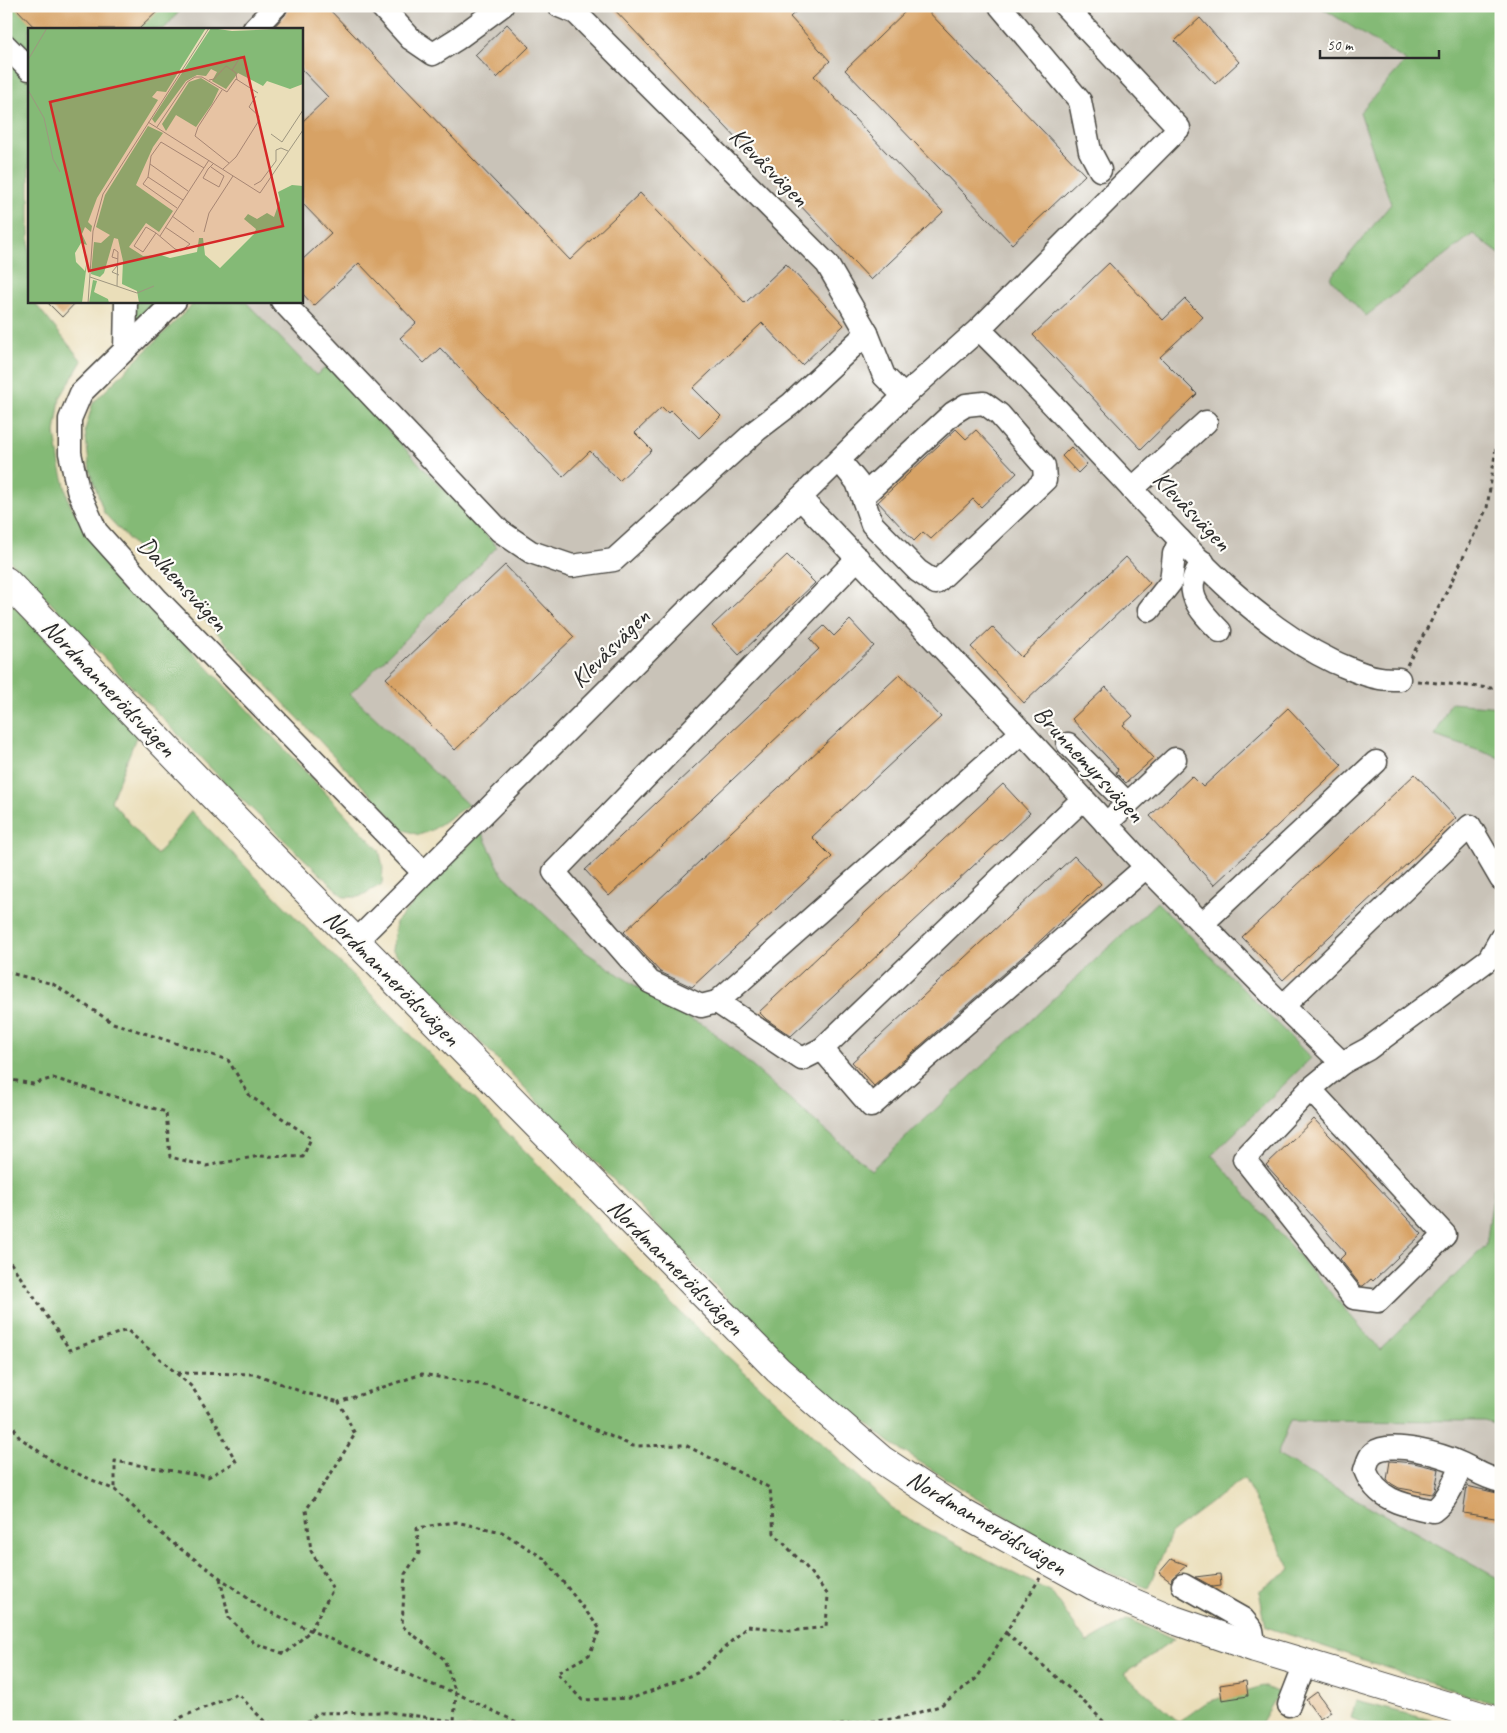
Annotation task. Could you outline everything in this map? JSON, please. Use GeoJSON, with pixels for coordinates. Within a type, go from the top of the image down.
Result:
{"type":"FeatureCollection","features":[{"type":"Feature","properties":{"kind":"main road","name":"Nordmannerödsvägen"},"geometry":{"type":"LineString","coordinates":[[6,581],[356,942],[778,1370],[882,1460],[964,1514],[1096,1587],[1166,1616],[1255,1648],[1501,1722]]}},
{"type":"Feature","properties":{"kind":"street"},"geometry":{"type":"LineString","coordinates":[[255,28],[276,6]]}},
{"type":"Feature","properties":{"kind":"street"},"geometry":{"type":"LineString","coordinates":[[381,6],[411,39],[432,54],[458,39],[502,6]]}},
{"type":"Feature","properties":{"kind":"street","name":"Klevåsvägen"},"geometry":{"type":"LineString","coordinates":[[559,6],[576,13],[827,264],[867,333],[884,376],[904,396]]}},
{"type":"Feature","properties":{"kind":"street"},"geometry":{"type":"LineString","coordinates":[[1000,6],[1080,100],[1090,150],[1100,170]]}},
{"type":"Feature","properties":{"kind":"street","name":"Klevåsvägen"},"geometry":{"type":"LineString","coordinates":[[356,942],[423,872],[800,498],[904,396],[979,329],[1179,128],[1066,6]]}},
{"type":"Feature","properties":{"kind":"street"},"geometry":{"type":"LineString","coordinates":[[6,46],[28,68]]}},
{"type":"Feature","properties":{"kind":"street"},"geometry":{"type":"LineString","coordinates":[[125,350],[126,302]]}},
{"type":"Feature","properties":{"kind":"street","name":"Dalhemsvägen"},"geometry":{"type":"LineString","coordinates":[[174,302],[82,393],[70,418],[70,453],[78,490],[96,530],[158,600],[423,872]]}},
{"type":"Feature","properties":{"kind":"street"},"geometry":{"type":"LineString","coordinates":[[283,302],[500,531],[531,552],[572,566],[614,560],[750,437],[791,404],[867,333]]}},
{"type":"Feature","properties":{"kind":"street","name":"Klevåsvägen"},"geometry":{"type":"LineString","coordinates":[[979,329],[1022,371],[1180,540],[1246,603],[1282,632],[1311,650],[1358,673],[1380,678],[1399,679]]}},
{"type":"Feature","properties":{"kind":"street"},"geometry":{"type":"LineString","coordinates":[[839,460],[857,482],[872,524],[918,571],[928,579],[936,582],[1045,480],[1044,466],[999,414],[984,403],[966,405],[953,414],[863,496]]}},
{"type":"Feature","properties":{"kind":"street"},"geometry":{"type":"LineString","coordinates":[[1132,489],[1206,422]]}},
{"type":"Feature","properties":{"kind":"street","name":"Brunnemyrsvägen"},"geometry":{"type":"LineString","coordinates":[[800,498],[1022,732],[1146,867],[1203,923],[1282,1006],[1342,1063]]}},
{"type":"Feature","properties":{"kind":"street"},"geometry":{"type":"LineString","coordinates":[[1150,610],[1171,582],[1174,554],[1180,540]]}},
{"type":"Feature","properties":{"kind":"street"},"geometry":{"type":"LineString","coordinates":[[858,558],[554,872],[650,982],[701,1006],[717,1002],[1022,732]]}},
{"type":"Feature","properties":{"kind":"street"},"geometry":{"type":"LineString","coordinates":[[1203,562],[1196,570],[1193,594],[1201,612],[1220,631]]}},
{"type":"Feature","properties":{"kind":"street"},"geometry":{"type":"LineString","coordinates":[[1068,744],[1127,803]]}},
{"type":"Feature","properties":{"kind":"street"},"geometry":{"type":"LineString","coordinates":[[1106,824],[1175,759]]}},
{"type":"Feature","properties":{"kind":"street"},"geometry":{"type":"LineString","coordinates":[[1203,923],[1376,762]]}},
{"type":"Feature","properties":{"kind":"street"},"geometry":{"type":"LineString","coordinates":[[717,1002],[802,1059],[822,1050],[1083,799]]}},
{"type":"Feature","properties":{"kind":"street"},"geometry":{"type":"LineString","coordinates":[[1282,1006],[1470,826],[1501,879]]}},
{"type":"Feature","properties":{"kind":"street"},"geometry":{"type":"LineString","coordinates":[[822,1050],[871,1106],[1146,867]]}},
{"type":"Feature","properties":{"kind":"street"},"geometry":{"type":"LineString","coordinates":[[1310,1089],[1445,1235],[1378,1301],[1354,1298],[1244,1159],[1310,1089],[1342,1063],[1368,1050],[1489,959],[1501,938]]}},
{"type":"Feature","properties":{"kind":"street"},"geometry":{"type":"LineString","coordinates":[[1462,1464],[1484,1477],[1501,1481]]}},
{"type":"Feature","properties":{"kind":"street"},"geometry":{"type":"LineString","coordinates":[[1183,1586],[1243,1619],[1252,1630],[1255,1648]]}},
{"type":"Feature","properties":{"kind":"street"},"geometry":{"type":"LineString","coordinates":[[1289,1705],[1305,1664]]}},
{"type":"Feature","properties":{"kind":"path"},"geometry":{"type":"LineString","coordinates":[[1501,414],[1488,508],[1442,601],[1399,679],[1501,689]]}},
{"type":"Feature","properties":{"kind":"path"},"geometry":{"type":"LineString","coordinates":[[6,972],[53,984],[113,1023],[228,1060],[250,1096],[311,1138],[303,1157],[259,1156],[206,1166],[170,1157],[166,1112],[53,1078],[33,1084],[6,1079]]}},
{"type":"Feature","properties":{"kind":"path"},"geometry":{"type":"LineString","coordinates":[[6,1256],[70,1350],[127,1330],[192,1387],[217,1425],[236,1462],[208,1477],[115,1461],[115,1490]]}},
{"type":"Feature","properties":{"kind":"path"},"geometry":{"type":"LineString","coordinates":[[176,1373],[256,1374],[302,1392],[339,1402],[422,1374],[499,1388],[633,1446],[685,1445],[770,1488],[774,1534],[806,1567],[828,1595],[826,1627],[791,1631],[748,1626],[697,1673],[633,1698],[582,1700],[557,1673],[589,1655],[600,1629],[545,1559],[502,1532],[456,1522],[417,1528],[419,1553],[405,1574],[402,1626],[444,1659],[456,1692],[454,1721],[387,1712],[318,1713],[301,1727]]}},
{"type":"Feature","properties":{"kind":"path"},"geometry":{"type":"LineString","coordinates":[[220,1578],[229,1618],[254,1643],[285,1654],[310,1631],[333,1589],[310,1551],[306,1510],[334,1469],[354,1434],[339,1402]]}},
{"type":"Feature","properties":{"kind":"path"},"geometry":{"type":"LineString","coordinates":[[6,1414],[19,1437],[58,1465],[115,1490],[170,1541],[261,1608],[425,1682],[456,1692],[527,1727]]}},
{"type":"Feature","properties":{"kind":"path"},"geometry":{"type":"LineString","coordinates":[[824,1727],[900,1718],[940,1706],[978,1678],[1042,1574],[1048,1561]]}},
{"type":"Feature","properties":{"kind":"path"},"geometry":{"type":"LineString","coordinates":[[1006,1634],[1078,1696],[1109,1727]]}},
{"type":"Feature","properties":{"kind":"path"},"geometry":{"type":"LineString","coordinates":[[168,1727],[182,1717],[238,1694],[265,1722],[297,1727]]}},
{"type":"Feature","properties":{"kind":"shaded area"},"geometry":{"type":"Polygon","coordinates":[[[184,6],[1319,6],[1406,61],[1360,112],[1391,204],[1331,278],[1366,316],[1473,234],[1501,255],[1501,707],[1450,703],[1436,736],[1501,758],[1501,1142],[1486,1245],[1380,1350],[1212,1155],[1311,1058],[1157,902],[871,1170],[707,1027],[671,1010],[581,949],[502,874],[468,805],[350,694],[497,547],[328,366],[316,375],[246,302],[302,302],[302,28],[165,28],[184,6]]]}},
{"type":"Feature","properties":{"kind":"shaded area"},"geometry":{"type":"Polygon","coordinates":[[[1291,1420],[1484,1421],[1501,1426],[1501,1580],[1276,1455],[1291,1420]]]}},
{"type":"Feature","properties":{"kind":"green space"},"geometry":{"type":"Polygon","coordinates":[[[6,6],[184,6],[165,28],[28,28],[28,302],[34,302],[82,361],[60,398],[55,433],[60,466],[69,502],[89,537],[120,574],[379,850],[383,866],[382,884],[359,897],[344,897],[231,789],[6,557],[6,6]]]}},
{"type":"Feature","properties":{"kind":"green space"},"geometry":{"type":"Polygon","coordinates":[[[1319,6],[1501,6],[1501,255],[1473,234],[1366,316],[1330,278],[1391,204],[1360,112],[1406,61],[1319,6]]]}},
{"type":"Feature","properties":{"kind":"green space"},"geometry":{"type":"Polygon","coordinates":[[[119,302],[157,302],[138,321],[119,302]]]}},
{"type":"Feature","properties":{"kind":"green space"},"geometry":{"type":"Polygon","coordinates":[[[195,302],[246,302],[316,375],[328,366],[497,547],[350,694],[468,805],[432,830],[419,835],[404,830],[104,513],[90,471],[85,430],[93,403],[195,302]]]}},
{"type":"Feature","properties":{"kind":"green space"},"geometry":{"type":"Polygon","coordinates":[[[6,598],[138,732],[111,801],[157,855],[191,811],[688,1320],[900,1515],[1051,1592],[1087,1643],[1128,1619],[1174,1640],[1124,1674],[1179,1722],[1207,1702],[1263,1686],[1279,1693],[1259,1727],[6,1727],[6,598]]]}},
{"type":"Feature","properties":{"kind":"green space"},"geometry":{"type":"Polygon","coordinates":[[[1450,703],[1501,707],[1501,758],[1435,736],[1450,703]]]}},
{"type":"Feature","properties":{"kind":"green space"},"geometry":{"type":"Polygon","coordinates":[[[481,831],[502,874],[581,949],[671,1010],[707,1027],[871,1170],[1157,902],[1311,1058],[1212,1155],[1380,1350],[1486,1245],[1501,1142],[1501,1426],[1484,1421],[1291,1420],[1277,1455],[1501,1580],[1501,1706],[1266,1627],[1259,1591],[1291,1570],[1244,1478],[1172,1532],[1148,1588],[1117,1576],[1045,1541],[893,1445],[787,1360],[392,950],[396,922],[481,831]]]}},
{"type":"Feature","properties":{"kind":"green space"},"geometry":{"type":"Polygon","coordinates":[[[1356,1701],[1459,1727],[1373,1727],[1351,1718],[1356,1701]]]}},
{"type":"Feature","properties":{"kind":"building"},"geometry":{"type":"Polygon","coordinates":[[[14,6],[163,6],[140,28],[35,28],[14,6]]]}},
{"type":"Feature","properties":{"kind":"building"},"geometry":{"type":"Polygon","coordinates":[[[289,6],[326,6],[570,260],[640,193],[745,303],[786,264],[844,325],[802,365],[762,323],[693,388],[721,416],[699,438],[671,410],[668,413],[662,407],[635,433],[652,450],[619,481],[590,451],[563,477],[440,348],[424,363],[400,338],[416,323],[359,263],[314,306],[302,293],[302,260],[331,233],[302,203],[302,122],[328,97],[302,70],[302,28],[273,28],[285,15],[289,6]]]}},
{"type":"Feature","properties":{"kind":"building"},"geometry":{"type":"Polygon","coordinates":[[[611,6],[802,6],[790,17],[830,61],[814,76],[943,212],[871,280],[611,6]]]}},
{"type":"Feature","properties":{"kind":"building"},"geometry":{"type":"Polygon","coordinates":[[[911,6],[923,6],[1085,175],[1012,244],[845,70],[911,6]]]}},
{"type":"Feature","properties":{"kind":"building"},"geometry":{"type":"Polygon","coordinates":[[[1200,18],[1239,62],[1215,84],[1175,41],[1200,18]]]}},
{"type":"Feature","properties":{"kind":"building"},"geometry":{"type":"Polygon","coordinates":[[[507,24],[529,47],[497,78],[475,55],[507,24]]]}},
{"type":"Feature","properties":{"kind":"building"},"geometry":{"type":"Polygon","coordinates":[[[1109,263],[1163,320],[1185,299],[1203,317],[1160,357],[1197,394],[1141,449],[1033,335],[1109,263]]]}},
{"type":"Feature","properties":{"kind":"building"},"geometry":{"type":"Polygon","coordinates":[[[47,302],[76,302],[62,317],[47,302]]]}},
{"type":"Feature","properties":{"kind":"building"},"geometry":{"type":"Polygon","coordinates":[[[956,429],[966,439],[976,430],[1017,473],[981,507],[973,499],[931,539],[923,532],[914,541],[878,502],[956,429]]]}},
{"type":"Feature","properties":{"kind":"building"},"geometry":{"type":"Polygon","coordinates":[[[1071,447],[1087,464],[1078,473],[1062,456],[1071,447]]]}},
{"type":"Feature","properties":{"kind":"building"},"geometry":{"type":"Polygon","coordinates":[[[787,555],[815,583],[739,655],[712,626],[787,555]]]}},
{"type":"Feature","properties":{"kind":"building"},"geometry":{"type":"Polygon","coordinates":[[[1126,557],[1150,583],[1024,703],[971,647],[992,627],[1021,657],[1126,557]]]}},
{"type":"Feature","properties":{"kind":"building"},"geometry":{"type":"Polygon","coordinates":[[[505,565],[574,637],[455,750],[386,678],[505,565]]]}},
{"type":"Feature","properties":{"kind":"building"},"geometry":{"type":"Polygon","coordinates":[[[850,620],[874,646],[609,896],[585,870],[819,649],[810,639],[824,626],[834,636],[850,620]]]}},
{"type":"Feature","properties":{"kind":"building"},"geometry":{"type":"Polygon","coordinates":[[[900,674],[941,717],[812,837],[832,857],[692,987],[660,972],[624,932],[900,674]]]}},
{"type":"Feature","properties":{"kind":"building"},"geometry":{"type":"Polygon","coordinates":[[[1106,687],[1133,716],[1123,725],[1154,758],[1126,783],[1116,773],[1118,769],[1072,719],[1106,687]]]}},
{"type":"Feature","properties":{"kind":"building"},"geometry":{"type":"Polygon","coordinates":[[[1288,708],[1342,765],[1214,885],[1150,816],[1192,776],[1203,787],[1288,708]]]}},
{"type":"Feature","properties":{"kind":"building"},"geometry":{"type":"Polygon","coordinates":[[[1415,774],[1456,818],[1283,980],[1242,937],[1415,774]]]}},
{"type":"Feature","properties":{"kind":"building"},"geometry":{"type":"Polygon","coordinates":[[[1003,784],[1030,813],[791,1036],[759,1012],[1003,784]]]}},
{"type":"Feature","properties":{"kind":"building"},"geometry":{"type":"Polygon","coordinates":[[[1074,856],[1101,884],[1028,952],[874,1086],[852,1062],[1074,856]]]}},
{"type":"Feature","properties":{"kind":"building"},"geometry":{"type":"Polygon","coordinates":[[[1314,1119],[1422,1234],[1373,1281],[1371,1279],[1363,1286],[1361,1286],[1340,1259],[1346,1253],[1266,1165],[1314,1119]]]}},
{"type":"Feature","properties":{"kind":"building"},"geometry":{"type":"Polygon","coordinates":[[[1390,1461],[1414,1463],[1439,1469],[1435,1490],[1432,1494],[1399,1488],[1392,1484],[1387,1480],[1390,1461]]]}},
{"type":"Feature","properties":{"kind":"building"},"geometry":{"type":"Polygon","coordinates":[[[1467,1486],[1501,1494],[1501,1519],[1463,1513],[1467,1486]]]}},
{"type":"Feature","properties":{"kind":"building"},"geometry":{"type":"Polygon","coordinates":[[[1171,1559],[1187,1565],[1172,1578],[1171,1582],[1159,1573],[1171,1559]]]}},
{"type":"Feature","properties":{"kind":"building"},"geometry":{"type":"Polygon","coordinates":[[[1220,1574],[1221,1586],[1213,1587],[1195,1577],[1220,1574]]]}},
{"type":"Feature","properties":{"kind":"building"},"geometry":{"type":"Polygon","coordinates":[[[1246,1681],[1248,1696],[1222,1700],[1220,1685],[1246,1681]]]}},
{"type":"Feature","properties":{"kind":"building"},"geometry":{"type":"Polygon","coordinates":[[[1317,1692],[1331,1712],[1320,1719],[1306,1700],[1317,1692]]]}}]}
